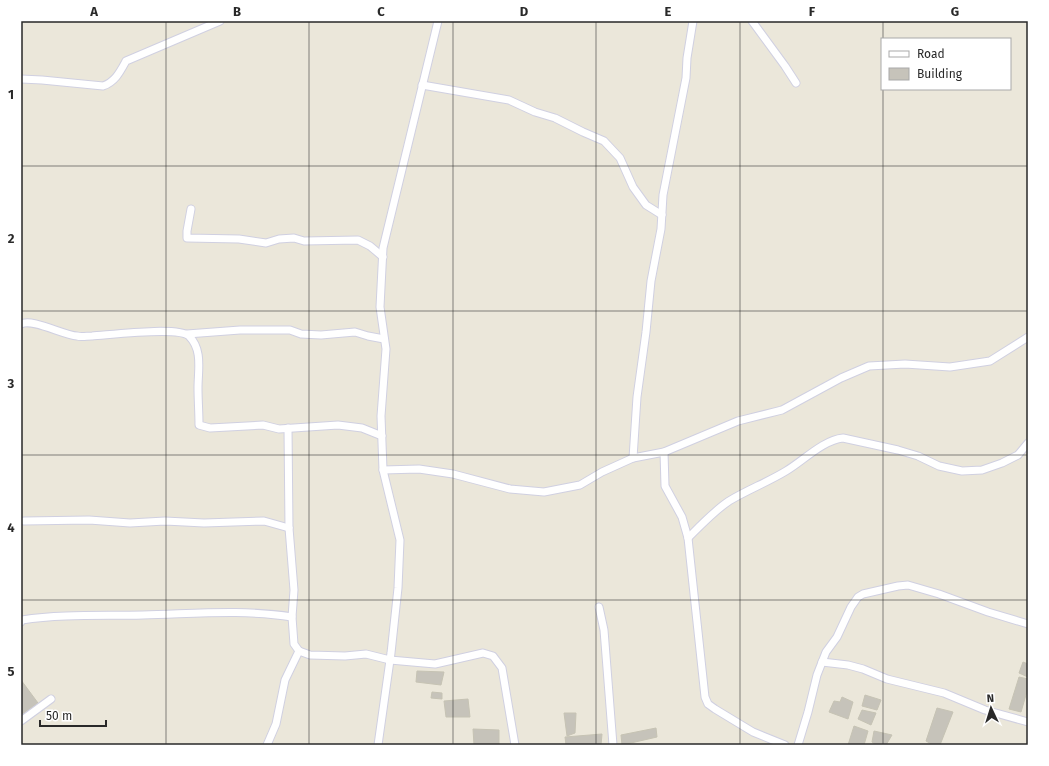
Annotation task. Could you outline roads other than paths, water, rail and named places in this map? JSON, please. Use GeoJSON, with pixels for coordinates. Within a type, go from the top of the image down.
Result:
{"type":"FeatureCollection","features":[{"type":"Feature","properties":{"kind":"street"},"geometry":{"type":"LineString","coordinates":[[21,80],[42,80],[103,86],[111,84],[121,71],[126,61],[220,21]]}},
{"type":"Feature","properties":{"kind":"street"},"geometry":{"type":"LineString","coordinates":[[378,745],[398,588],[400,540],[383,470],[381,416],[386,349],[380,307],[382,256],[438,21]]}},
{"type":"Feature","properties":{"kind":"street"},"geometry":{"type":"LineString","coordinates":[[633,458],[637,397],[651,281],[661,228],[663,195],[686,78],[686,58],[693,21]]}},
{"type":"Feature","properties":{"kind":"street"},"geometry":{"type":"LineString","coordinates":[[752,21],[785,66],[796,84]]}},
{"type":"Feature","properties":{"kind":"street"},"geometry":{"type":"LineString","coordinates":[[422,85],[509,100],[535,112],[555,118],[604,141],[620,158],[633,187],[646,205],[662,215]]}},
{"type":"Feature","properties":{"kind":"street"},"geometry":{"type":"LineString","coordinates":[[191,209],[187,238],[239,239],[266,243],[287,238],[294,238],[304,241],[358,240],[370,246],[382,256]]}},
{"type":"Feature","properties":{"kind":"street"},"geometry":{"type":"LineString","coordinates":[[21,324],[24,322],[37,323],[56,331],[76,336],[148,332],[187,334],[240,330],[290,330],[301,334],[321,335],[355,332],[384,339]]}},
{"type":"Feature","properties":{"kind":"street"},"geometry":{"type":"LineString","coordinates":[[187,334],[196,344],[200,367],[198,388],[199,424],[210,428],[263,425],[279,429],[338,425],[362,428],[382,436]]}},
{"type":"Feature","properties":{"kind":"street"},"geometry":{"type":"LineString","coordinates":[[383,470],[426,470],[453,474],[510,489],[544,492],[580,485],[602,472],[633,458],[664,452],[738,422],[782,410],[840,378],[869,366],[905,364],[950,367],[990,361],[1028,337]]}},
{"type":"Feature","properties":{"kind":"street"},"geometry":{"type":"LineString","coordinates":[[288,428],[289,528],[294,590],[292,617],[294,644],[299,651],[310,655],[345,656],[366,654],[390,660],[435,664],[482,653],[493,656],[502,668],[515,745]]}},
{"type":"Feature","properties":{"kind":"street"},"geometry":{"type":"LineString","coordinates":[[688,538],[707,519],[728,502],[787,471],[836,439],[843,438],[898,450],[918,456],[939,466],[962,471],[982,470],[1002,463],[1018,454],[1028,443]]}},
{"type":"Feature","properties":{"kind":"street"},"geometry":{"type":"LineString","coordinates":[[664,452],[665,486],[682,517],[688,538],[705,697],[708,704],[715,709],[754,732],[785,745]]}},
{"type":"Feature","properties":{"kind":"street"},"geometry":{"type":"LineString","coordinates":[[24,521],[89,520],[130,523],[264,521],[289,528]]}},
{"type":"Feature","properties":{"kind":"street"},"geometry":{"type":"LineString","coordinates":[[798,745],[817,675],[826,652],[840,631],[851,607],[858,597],[863,594],[898,586],[908,586],[932,592],[988,612],[1028,624]]}},
{"type":"Feature","properties":{"kind":"street"},"geometry":{"type":"LineString","coordinates":[[599,607],[604,630],[613,745]]}},
{"type":"Feature","properties":{"kind":"street"},"geometry":{"type":"LineString","coordinates":[[21,622],[22,620],[40,617],[144,615],[189,612],[269,614],[292,617]]}},
{"type":"Feature","properties":{"kind":"street"},"geometry":{"type":"LineString","coordinates":[[267,745],[276,724],[285,680],[299,651]]}},
{"type":"Feature","properties":{"kind":"street"},"geometry":{"type":"LineString","coordinates":[[822,662],[848,665],[863,669],[887,679],[944,693],[985,710],[1028,722]]}},
{"type":"Feature","properties":{"kind":"street"},"geometry":{"type":"LineString","coordinates":[[21,721],[50,699]]}}]}
